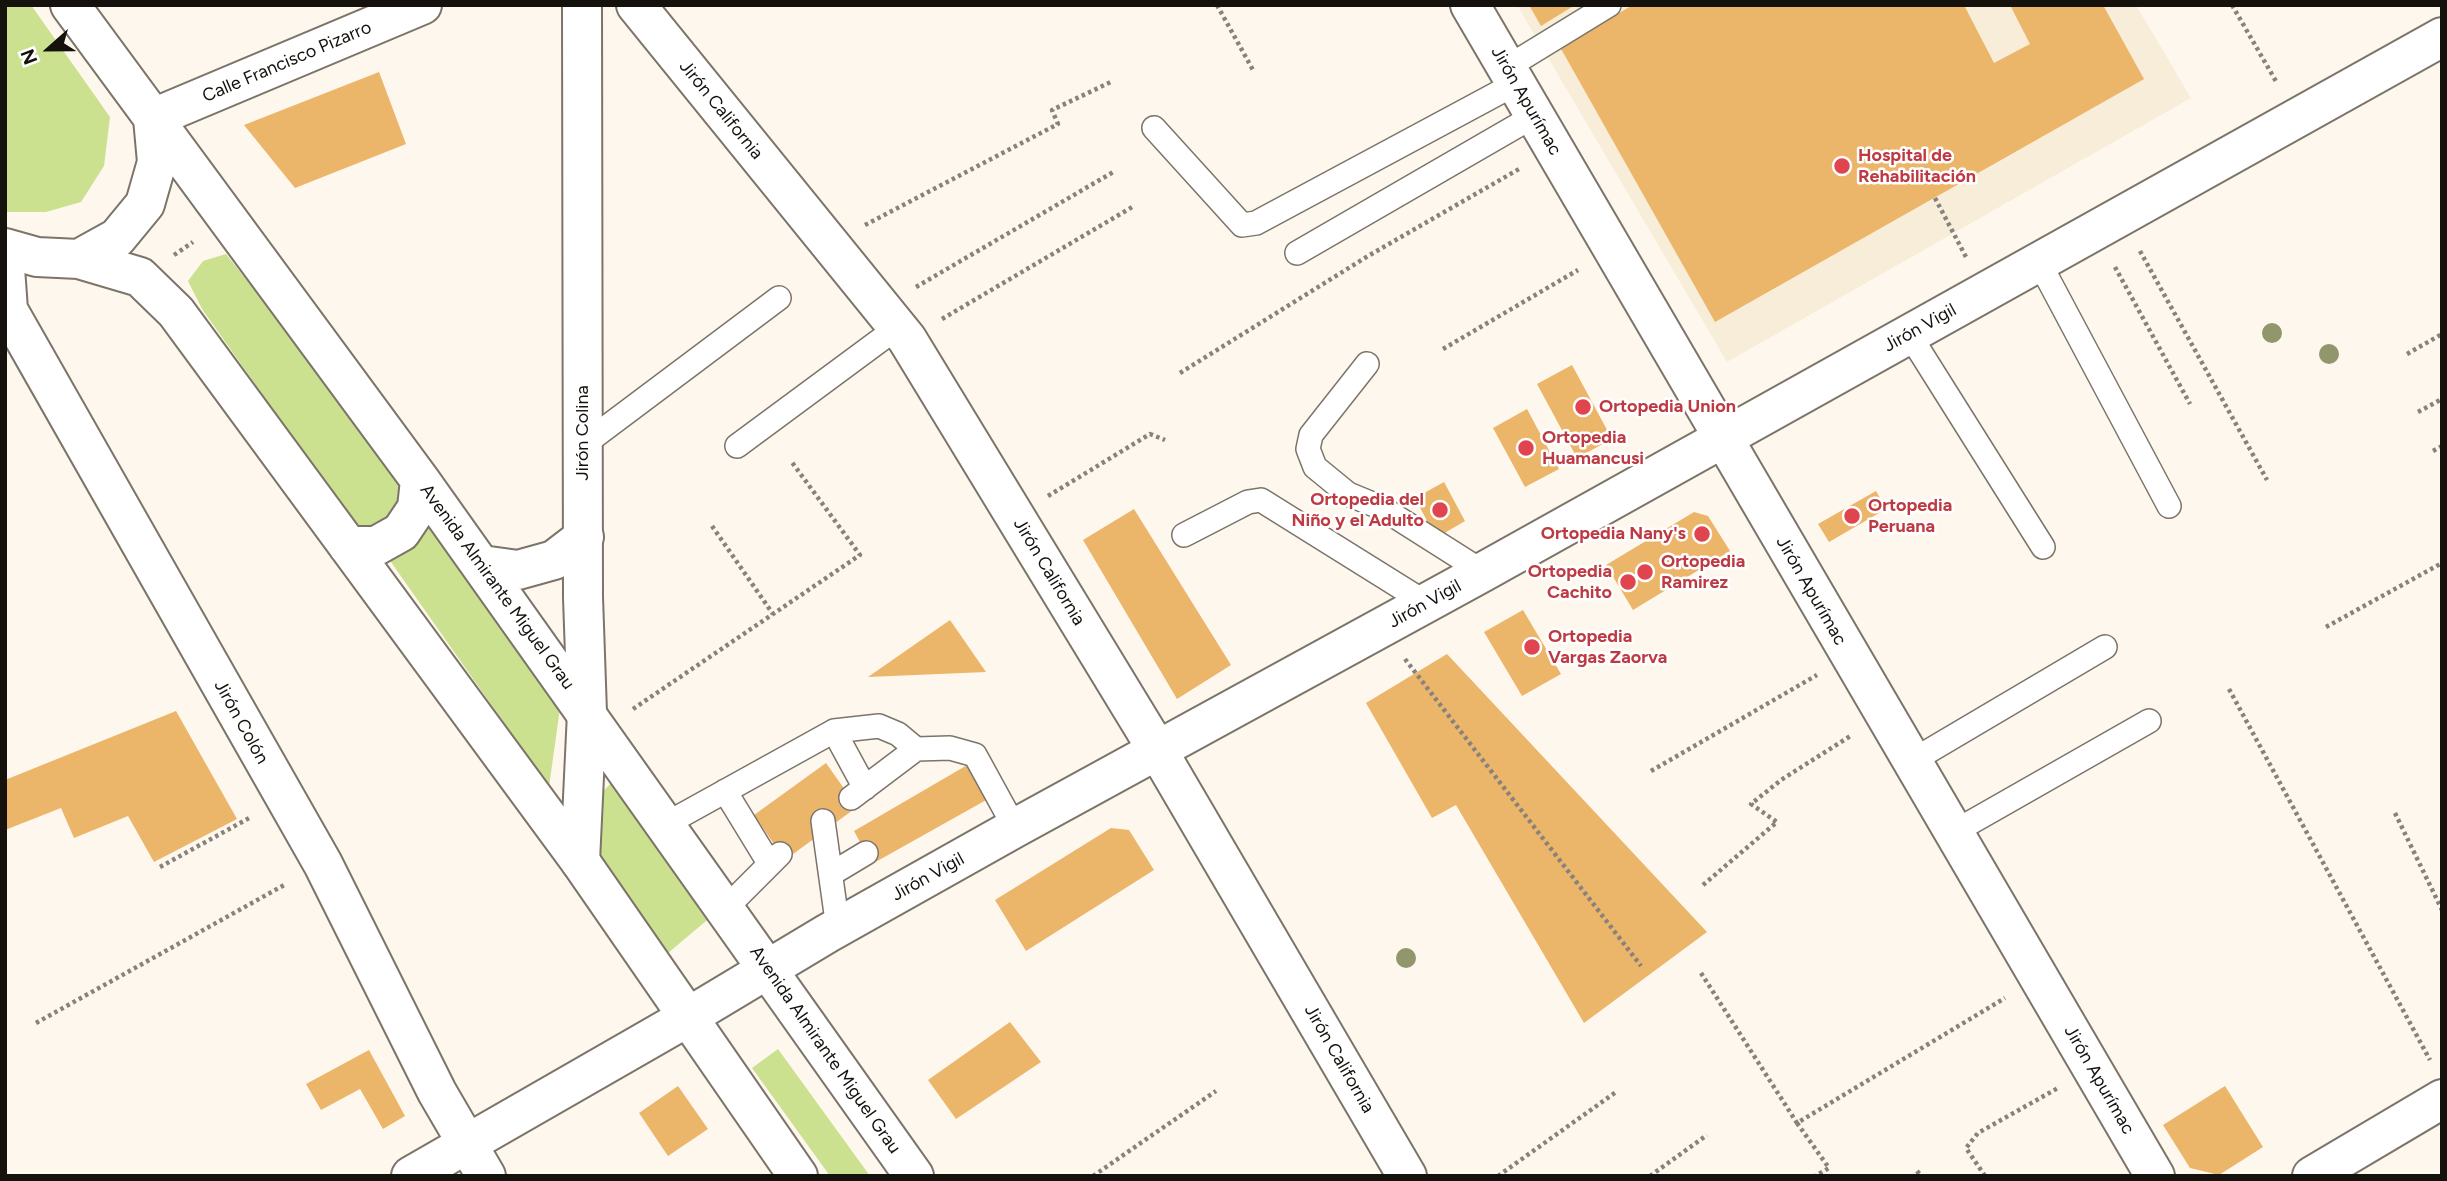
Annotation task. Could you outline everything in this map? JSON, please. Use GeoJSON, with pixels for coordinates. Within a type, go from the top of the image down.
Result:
{"type":"FeatureCollection","features":[{"type":"Feature","properties":{"kind":"main road","name":"Avenida Almirante Miguel Grau"},"geometry":{"type":"LineString","coordinates":[[70,5],[482,565],[914,1176]]}},
{"type":"Feature","properties":{"kind":"main road","name":"Calle Francisco Pizarro"},"geometry":{"type":"LineString","coordinates":[[153,118],[422,5]]}},
{"type":"Feature","properties":{"kind":"main road","name":"Jirón Colina"},"geometry":{"type":"LineString","coordinates":[[580,862],[594,723],[584,537],[582,5]]}},
{"type":"Feature","properties":{"kind":"main road","name":"Jirón California"},"geometry":{"type":"LineString","coordinates":[[636,5],[896,324],[1158,751],[1407,1176]]}},
{"type":"Feature","properties":{"kind":"main road","name":"Jirón Apurímac"},"geometry":{"type":"LineString","coordinates":[[1470,5],[2155,1176]]}},
{"type":"Feature","properties":{"kind":"main road","name":"Jirón Vigil"},"geometry":{"type":"LineString","coordinates":[[411,1176],[476,1160],[631,1047],[688,1017],[838,928],[2442,37]]}},
{"type":"Feature","properties":{"kind":"main road"},"geometry":{"type":"LineString","coordinates":[[79,259],[117,238],[145,204],[157,162],[153,118]]}},
{"type":"Feature","properties":{"kind":"main road"},"geometry":{"type":"LineString","coordinates":[[5,248],[37,257],[79,259],[141,277],[176,312],[580,862],[798,1176]]}},
{"type":"Feature","properties":{"kind":"main road","name":"Jirón Colón"},"geometry":{"type":"LineString","coordinates":[[5,268],[7,311],[323,864],[437,1092],[476,1160]]}},
{"type":"Feature","properties":{"kind":"main road"},"geometry":{"type":"LineString","coordinates":[[348,546],[376,546],[401,532],[417,508],[420,480]]}},
{"type":"Feature","properties":{"kind":"main road"},"geometry":{"type":"LineString","coordinates":[[482,565],[519,570],[554,560],[584,537]]}},
{"type":"Feature","properties":{"kind":"main road"},"geometry":{"type":"LineString","coordinates":[[2312,1176],[2438,1084]]}},
{"type":"Feature","properties":{"kind":"lane"},"geometry":{"type":"LineString","coordinates":[[1297,253],[1518,89],[1609,5]]}},
{"type":"Feature","properties":{"kind":"lane"},"geometry":{"type":"LineString","coordinates":[[1154,128],[1242,225],[1256,223],[1518,89]]}},
{"type":"Feature","properties":{"kind":"lane"},"geometry":{"type":"LineString","coordinates":[[2039,262],[2169,506]]}},
{"type":"Feature","properties":{"kind":"lane"},"geometry":{"type":"LineString","coordinates":[[583,445],[779,298]]}},
{"type":"Feature","properties":{"kind":"lane"},"geometry":{"type":"LineString","coordinates":[[737,446],[896,324]]}},
{"type":"Feature","properties":{"kind":"lane"},"geometry":{"type":"LineString","coordinates":[[1909,334],[2043,548]]}},
{"type":"Feature","properties":{"kind":"lane"},"geometry":{"type":"LineString","coordinates":[[1367,363],[1311,435],[1308,449],[1315,467],[1348,494],[1382,508],[1483,572]]}},
{"type":"Feature","properties":{"kind":"lane"},"geometry":{"type":"LineString","coordinates":[[1184,534],[1248,502],[1261,500],[1426,603]]}},
{"type":"Feature","properties":{"kind":"lane"},"geometry":{"type":"LineString","coordinates":[[1912,761],[2105,647]]}},
{"type":"Feature","properties":{"kind":"lane"},"geometry":{"type":"LineString","coordinates":[[1954,832],[2150,721]]}},
{"type":"Feature","properties":{"kind":"lane"},"geometry":{"type":"LineString","coordinates":[[666,824],[834,732],[879,726],[898,733],[916,750]]}},
{"type":"Feature","properties":{"kind":"lane"},"geometry":{"type":"LineString","coordinates":[[834,732],[858,793],[916,750],[950,748],[975,755],[985,784],[1015,828]]}},
{"type":"Feature","properties":{"kind":"lane"},"geometry":{"type":"LineString","coordinates":[[725,791],[775,859],[725,909]]}},
{"type":"Feature","properties":{"kind":"lane"},"geometry":{"type":"LineString","coordinates":[[823,821],[838,928]]}},
{"type":"Feature","properties":{"kind":"lane"},"geometry":{"type":"LineString","coordinates":[[831,874],[866,853]]}},
{"type":"Feature","properties":{"kind":"path"},"geometry":{"type":"LineString","coordinates":[[1217,5],[1253,70]]}},
{"type":"Feature","properties":{"kind":"path"},"geometry":{"type":"LineString","coordinates":[[2232,5],[2297,117]]}},
{"type":"Feature","properties":{"kind":"path"},"geometry":{"type":"LineString","coordinates":[[830,244],[1058,124],[1052,110],[1113,81]]}},
{"type":"Feature","properties":{"kind":"path"},"geometry":{"type":"LineString","coordinates":[[1180,373],[1368,256],[1553,149]]}},
{"type":"Feature","properties":{"kind":"path"},"geometry":{"type":"LineString","coordinates":[[896,324],[1115,172]]}},
{"type":"Feature","properties":{"kind":"path"},"geometry":{"type":"LineString","coordinates":[[1935,198],[1985,292]]}},
{"type":"Feature","properties":{"kind":"path"},"geometry":{"type":"LineString","coordinates":[[896,324],[1134,206]]}},
{"type":"Feature","properties":{"kind":"path"},"geometry":{"type":"LineString","coordinates":[[2108,223],[2190,404]]}},
{"type":"Feature","properties":{"kind":"path"},"geometry":{"type":"LineString","coordinates":[[2108,223],[2267,480]]}},
{"type":"Feature","properties":{"kind":"path"},"geometry":{"type":"LineString","coordinates":[[1443,349],[1612,250]]}},
{"type":"Feature","properties":{"kind":"path"},"geometry":{"type":"LineString","coordinates":[[2407,354],[2442,334]]}},
{"type":"Feature","properties":{"kind":"path"},"geometry":{"type":"LineString","coordinates":[[2418,412],[2442,399]]}},
{"type":"Feature","properties":{"kind":"path"},"geometry":{"type":"LineString","coordinates":[[1015,516],[1150,434],[1165,440]]}},
{"type":"Feature","properties":{"kind":"path"},"geometry":{"type":"LineString","coordinates":[[2433,451],[2442,446]]}},
{"type":"Feature","properties":{"kind":"path"},"geometry":{"type":"LineString","coordinates":[[594,723],[773,614],[860,555],[791,461]]}},
{"type":"Feature","properties":{"kind":"path"},"geometry":{"type":"LineString","coordinates":[[712,526],[773,614]]}},
{"type":"Feature","properties":{"kind":"path"},"geometry":{"type":"LineString","coordinates":[[2326,627],[2442,562]]}},
{"type":"Feature","properties":{"kind":"path"},"geometry":{"type":"LineString","coordinates":[[1381,628],[1642,966]]}},
{"type":"Feature","properties":{"kind":"path"},"geometry":{"type":"LineString","coordinates":[[1650,771],[1850,656]]}},
{"type":"Feature","properties":{"kind":"path"},"geometry":{"type":"LineString","coordinates":[[2230,689],[2438,1084]]}},
{"type":"Feature","properties":{"kind":"path"},"geometry":{"type":"LineString","coordinates":[[1703,885],[1777,822],[1751,804],[1781,780],[1884,714]]}},
{"type":"Feature","properties":{"kind":"path"},"geometry":{"type":"LineString","coordinates":[[160,867],[285,799]]}},
{"type":"Feature","properties":{"kind":"path"},"geometry":{"type":"LineString","coordinates":[[2395,813],[2442,910]]}},
{"type":"Feature","properties":{"kind":"path"},"geometry":{"type":"LineString","coordinates":[[36,1023],[192,934],[323,864]]}},
{"type":"Feature","properties":{"kind":"path"},"geometry":{"type":"LineString","coordinates":[[1701,973],[1829,1168],[1815,1176]]}},
{"type":"Feature","properties":{"kind":"path"},"geometry":{"type":"LineString","coordinates":[[1797,1123],[2038,977]]}},
{"type":"Feature","properties":{"kind":"path"},"geometry":{"type":"LineString","coordinates":[[1984,1176],[1966,1148],[1978,1133],[2092,1069]]}},
{"type":"Feature","properties":{"kind":"path"},"geometry":{"type":"LineString","coordinates":[[1093,1176],[1216,1091]]}},
{"type":"Feature","properties":{"kind":"path"},"geometry":{"type":"LineString","coordinates":[[1498,1176],[1616,1092]]}},
{"type":"Feature","properties":{"kind":"path"},"geometry":{"type":"LineString","coordinates":[[1650,1176],[1707,1135]]}},
{"type":"Feature","properties":{"kind":"shaded area","name":"Hospital de Rehabilitación"},"geometry":{"type":"Polygon","coordinates":[[[1517,5],[2136,5],[2191,98],[1727,362],[1517,5]]]}},
{"type":"Feature","properties":{"kind":"green space"},"geometry":{"type":"Polygon","coordinates":[[[5,5],[31,5],[110,117],[104,166],[81,202],[46,212],[5,212],[5,5]]]}},
{"type":"Feature","properties":{"kind":"green space"},"geometry":{"type":"Polygon","coordinates":[[[226,254],[411,486],[409,508],[366,541],[202,309],[188,281],[203,261],[226,254]]]}},
{"type":"Feature","properties":{"kind":"green space"},"geometry":{"type":"Polygon","coordinates":[[[436,516],[561,701],[549,787],[386,555],[436,516]]]}},
{"type":"Feature","properties":{"kind":"green space"},"geometry":{"type":"Polygon","coordinates":[[[612,782],[712,916],[668,953],[595,853],[593,802],[612,782]]]}},
{"type":"Feature","properties":{"kind":"green space"},"geometry":{"type":"Polygon","coordinates":[[[778,1049],[870,1176],[830,1176],[752,1068],[778,1049]]]}},
{"type":"Feature","properties":{"kind":"building"},"geometry":{"type":"Polygon","coordinates":[[[1529,5],[1575,5],[1541,26],[1529,5]]]}},
{"type":"Feature","properties":{"kind":"building","name":"Hospital de Rehabilitación"},"geometry":{"type":"Polygon","coordinates":[[[1633,5],[1964,5],[1994,63],[2030,44],[2010,5],[2103,5],[2144,79],[1715,322],[1560,47],[1633,5]]]}},
{"type":"Feature","properties":{"kind":"building"},"geometry":{"type":"Polygon","coordinates":[[[379,72],[406,144],[295,188],[244,125],[379,72]]]}},
{"type":"Feature","properties":{"kind":"building"},"geometry":{"type":"Polygon","coordinates":[[[1572,365],[1612,439],[1577,458],[1537,384],[1572,365]]]}},
{"type":"Feature","properties":{"kind":"building","name":"Ortopedia Huamancusi"},"geometry":{"type":"Polygon","coordinates":[[[1527,409],[1559,469],[1525,487],[1493,428],[1527,409]]]}},
{"type":"Feature","properties":{"kind":"building","name":"Ortopedia del Niño y el Adulto"},"geometry":{"type":"Polygon","coordinates":[[[1444,482],[1465,521],[1436,538],[1415,498],[1444,482]]]}},
{"type":"Feature","properties":{"kind":"building","name":"Ortopedia Peruana"},"geometry":{"type":"Polygon","coordinates":[[[1876,491],[1886,509],[1829,542],[1818,524],[1876,491]]]}},
{"type":"Feature","properties":{"kind":"building"},"geometry":{"type":"Polygon","coordinates":[[[1134,509],[1231,665],[1177,699],[1083,540],[1134,509]]]}},
{"type":"Feature","properties":{"kind":"building"},"geometry":{"type":"Polygon","coordinates":[[[1694,512],[1708,516],[1730,551],[1633,610],[1606,565],[1694,512]]]}},
{"type":"Feature","properties":{"kind":"building"},"geometry":{"type":"Polygon","coordinates":[[[1523,610],[1561,674],[1522,696],[1484,632],[1523,610]]]}},
{"type":"Feature","properties":{"kind":"building"},"geometry":{"type":"Polygon","coordinates":[[[950,620],[986,672],[868,677],[950,620]]]}},
{"type":"Feature","properties":{"kind":"building"},"geometry":{"type":"Polygon","coordinates":[[[1447,654],[1707,932],[1584,1023],[1456,805],[1432,818],[1366,703],[1447,654]]]}},
{"type":"Feature","properties":{"kind":"building"},"geometry":{"type":"Polygon","coordinates":[[[176,711],[237,819],[154,862],[128,816],[74,838],[61,808],[5,830],[5,780],[176,711]]]}},
{"type":"Feature","properties":{"kind":"building"},"geometry":{"type":"Polygon","coordinates":[[[826,763],[857,807],[785,860],[754,815],[826,763]]]}},
{"type":"Feature","properties":{"kind":"building"},"geometry":{"type":"Polygon","coordinates":[[[969,764],[988,799],[872,864],[854,831],[969,764]]]}},
{"type":"Feature","properties":{"kind":"building"},"geometry":{"type":"Polygon","coordinates":[[[1111,828],[1129,830],[1154,870],[1026,951],[995,900],[1111,828]]]}},
{"type":"Feature","properties":{"kind":"building"},"geometry":{"type":"Polygon","coordinates":[[[1010,1022],[1041,1062],[956,1119],[928,1080],[1010,1022]]]}},
{"type":"Feature","properties":{"kind":"building"},"geometry":{"type":"Polygon","coordinates":[[[369,1050],[405,1116],[383,1129],[360,1089],[321,1110],[306,1084],[369,1050]]]}},
{"type":"Feature","properties":{"kind":"building"},"geometry":{"type":"Polygon","coordinates":[[[678,1086],[708,1129],[668,1156],[639,1113],[678,1086]]]}},
{"type":"Feature","properties":{"kind":"building"},"geometry":{"type":"Polygon","coordinates":[[[2225,1086],[2263,1147],[2219,1175],[2190,1168],[2163,1125],[2225,1086]]]}},
{"type":"Feature","properties":{"kind":"place","name":"Hospital de Rehabilitación"},"geometry":{"type":"Point","coordinates":[1842,166]}},
{"type":"Feature","properties":{"kind":"place","name":"Ortopedia Union"},"geometry":{"type":"Point","coordinates":[1583,407]}},
{"type":"Feature","properties":{"kind":"place","name":"Ortopedia Huamancusi"},"geometry":{"type":"Point","coordinates":[1526,448]}},
{"type":"Feature","properties":{"kind":"place","name":"Ortopedia del Niño y el Adulto"},"geometry":{"type":"Point","coordinates":[1440,510]}},
{"type":"Feature","properties":{"kind":"place","name":"Ortopedia Peruana"},"geometry":{"type":"Point","coordinates":[1852,516]}},
{"type":"Feature","properties":{"kind":"place","name":"Ortopedia Nany's"},"geometry":{"type":"Point","coordinates":[1702,534]}},
{"type":"Feature","properties":{"kind":"place","name":"Ortopedia Ramirez"},"geometry":{"type":"Point","coordinates":[1645,572]}},
{"type":"Feature","properties":{"kind":"place","name":"Ortopedia Cachito"},"geometry":{"type":"Point","coordinates":[1628,582]}},
{"type":"Feature","properties":{"kind":"place","name":"Ortopedia Vargas Zaorva"},"geometry":{"type":"Point","coordinates":[1532,647]}}]}
